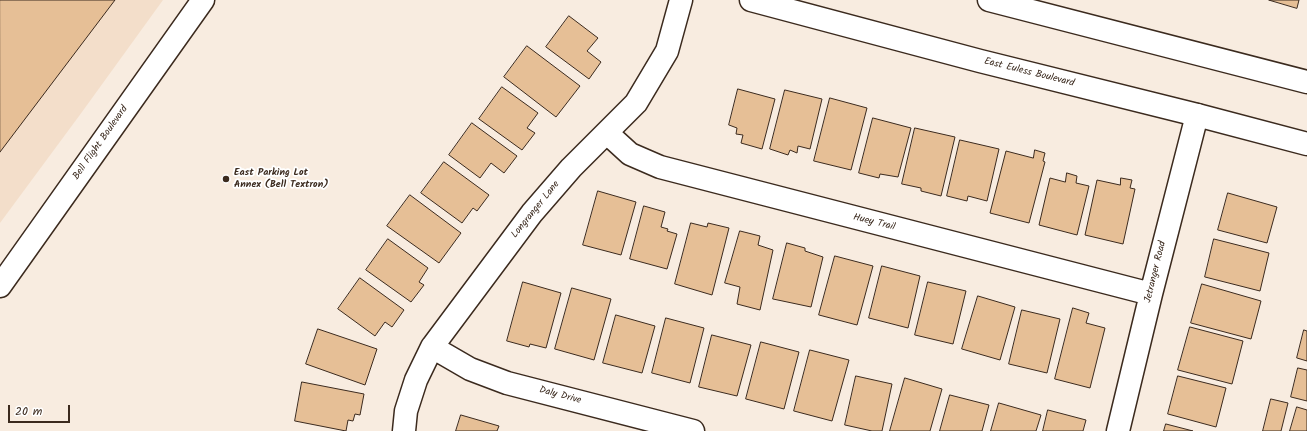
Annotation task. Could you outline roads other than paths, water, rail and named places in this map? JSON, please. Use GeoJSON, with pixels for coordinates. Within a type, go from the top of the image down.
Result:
{"type":"FeatureCollection","features":[{"type":"Feature","properties":{"kind":"street","name":"Bell Flight Boulevard"},"geometry":{"type":"LineString","coordinates":[[0,286],[203,0]]}},
{"type":"Feature","properties":{"kind":"street","name":"Longranger Lane"},"geometry":{"type":"LineString","coordinates":[[404,431],[406,411],[416,380],[432,347],[532,213],[571,168],[636,103],[667,51],[681,0]]}},
{"type":"Feature","properties":{"kind":"street","name":"East Euless Boulevard"},"geometry":{"type":"LineString","coordinates":[[751,0],[980,61],[1198,115],[1307,144]]}},
{"type":"Feature","properties":{"kind":"street"},"geometry":{"type":"LineString","coordinates":[[989,0],[1307,82]]}},
{"type":"Feature","properties":{"kind":"street","name":"Jetranger Road"},"geometry":{"type":"LineString","coordinates":[[1118,431],[1151,294],[1198,115]]}},
{"type":"Feature","properties":{"kind":"street","name":"Huey Trail"},"geometry":{"type":"LineString","coordinates":[[607,133],[630,154],[660,167],[1151,294]]}},
{"type":"Feature","properties":{"kind":"street","name":"Daly Drive"},"geometry":{"type":"LineString","coordinates":[[432,347],[470,369],[507,383],[693,431]]}},
{"type":"Feature","properties":{"kind":"place","name":"East Parking Lot Annex (Bell Textron)"},"geometry":{"type":"Point","coordinates":[226,179]}}]}
